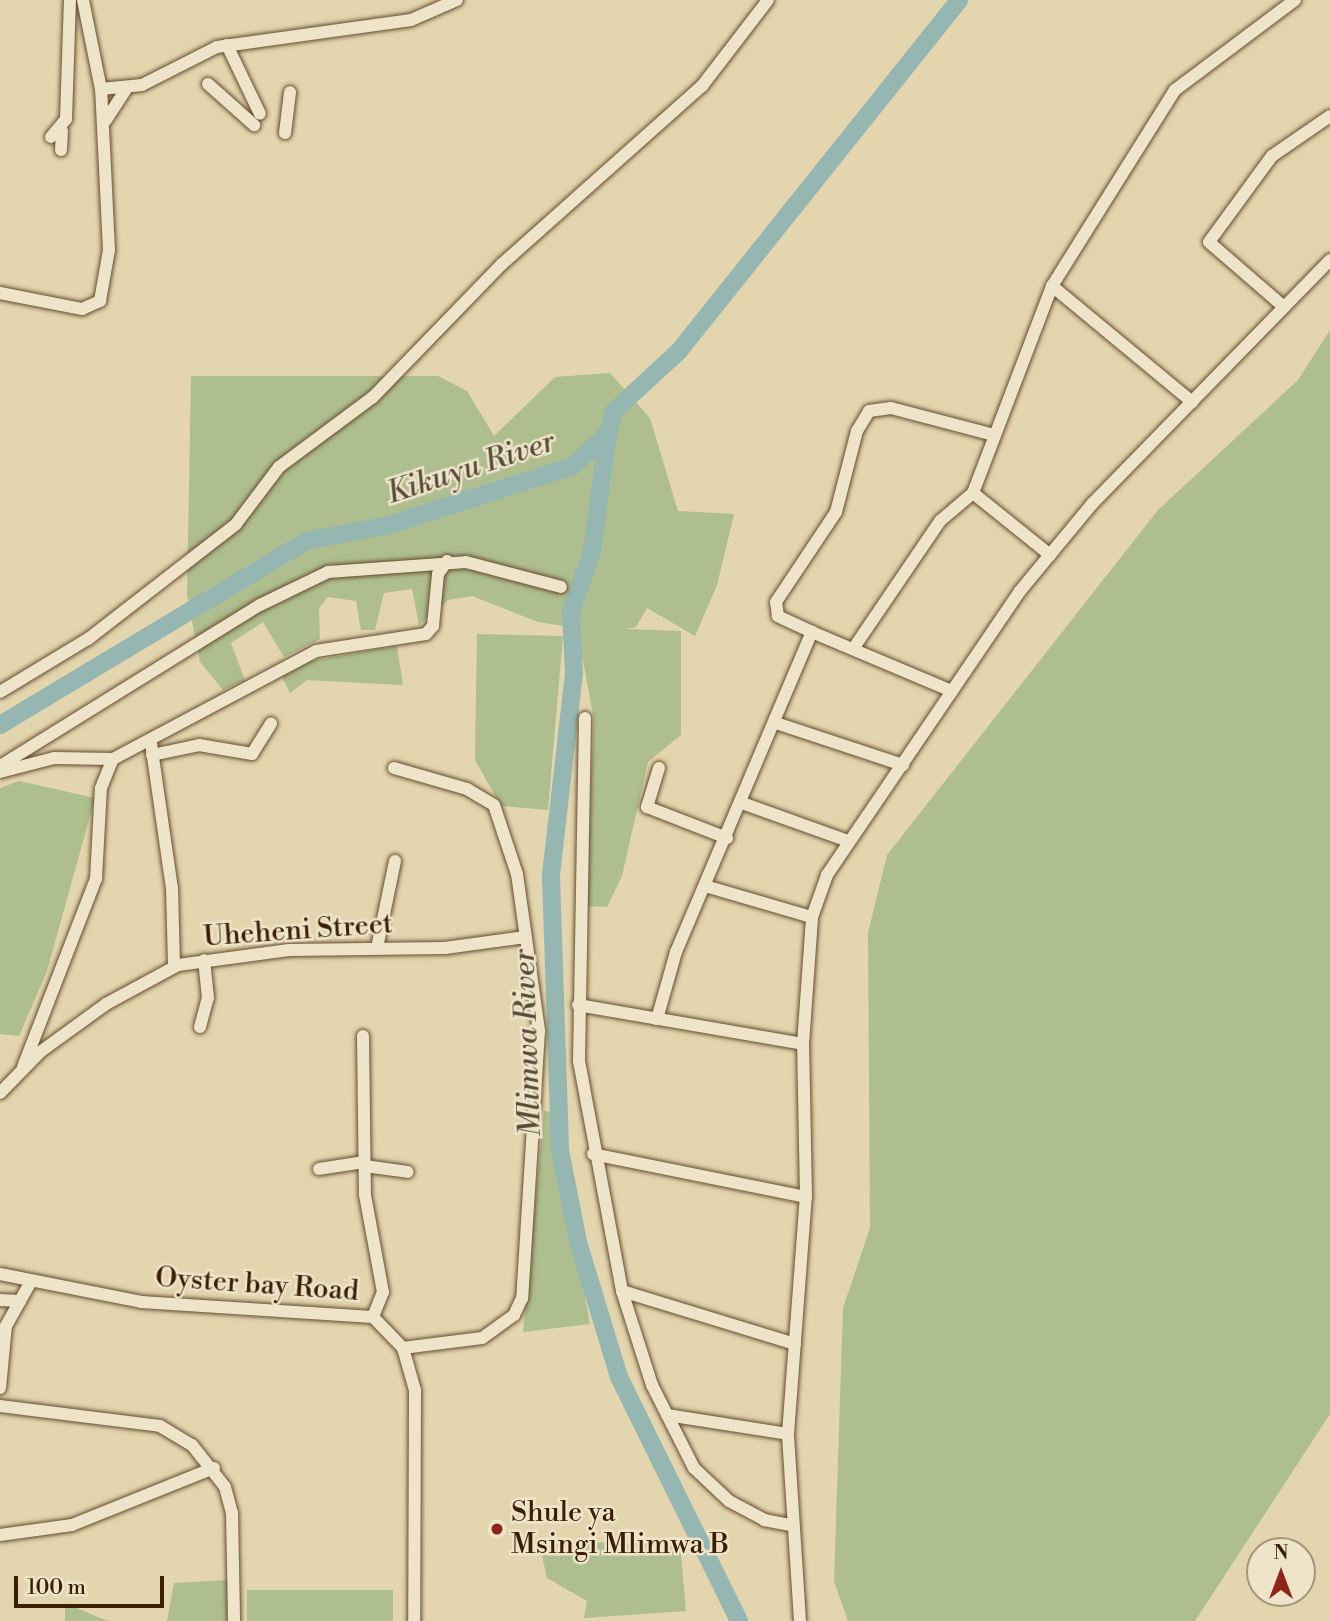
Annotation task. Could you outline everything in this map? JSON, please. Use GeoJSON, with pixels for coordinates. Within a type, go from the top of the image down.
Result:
{"type":"FeatureCollection","features":[{"type":"Feature","properties":{"kind":"street"},"geometry":{"type":"LineString","coordinates":[[61,150],[57,134],[70,0]]}},
{"type":"Feature","properties":{"kind":"street"},"geometry":{"type":"LineString","coordinates":[[0,293],[82,309],[100,302],[109,250],[106,120],[83,0]]}},
{"type":"Feature","properties":{"kind":"street"},"geometry":{"type":"LineString","coordinates":[[101,89],[127,88],[227,45],[304,40],[411,20],[457,0]]}},
{"type":"Feature","properties":{"kind":"street"},"geometry":{"type":"LineString","coordinates":[[0,692],[88,639],[236,524],[279,467],[373,397],[502,264],[702,86],[768,0]]}},
{"type":"Feature","properties":{"kind":"street"},"geometry":{"type":"LineString","coordinates":[[853,649],[940,521],[973,493],[1052,286],[1175,90],[1295,0]]}},
{"type":"Feature","properties":{"kind":"street"},"geometry":{"type":"LineString","coordinates":[[208,84],[257,119],[227,45]]}},
{"type":"Feature","properties":{"kind":"street"},"geometry":{"type":"LineString","coordinates":[[106,120],[127,88]]}},
{"type":"Feature","properties":{"kind":"street"},"geometry":{"type":"LineString","coordinates":[[285,133],[290,92]]}},
{"type":"Feature","properties":{"kind":"street"},"geometry":{"type":"LineString","coordinates":[[1284,307],[1209,242],[1272,156],[1330,116]]}},
{"type":"Feature","properties":{"kind":"street"},"geometry":{"type":"LineString","coordinates":[[800,1621],[790,1525],[788,1434],[806,1197],[803,1044],[812,918],[848,841],[1050,555],[1192,402],[1330,260]]}},
{"type":"Feature","properties":{"kind":"street"},"geometry":{"type":"LineString","coordinates":[[1052,286],[1192,402]]}},
{"type":"Feature","properties":{"kind":"street"},"geometry":{"type":"LineString","coordinates":[[952,691],[778,616],[776,602],[836,512],[857,430],[869,411],[891,408],[994,435]]}},
{"type":"Feature","properties":{"kind":"street"},"geometry":{"type":"LineString","coordinates":[[973,493],[1050,555]]}},
{"type":"Feature","properties":{"kind":"street"},"geometry":{"type":"LineString","coordinates":[[152,749],[323,648],[426,634],[433,626],[437,578],[447,561]]}},
{"type":"Feature","properties":{"kind":"street"},"geometry":{"type":"LineString","coordinates":[[0,766],[300,582],[354,566],[447,561],[561,587]]}},
{"type":"Feature","properties":{"kind":"street"},"geometry":{"type":"LineString","coordinates":[[657,1019],[705,886],[776,723],[812,632]]}},
{"type":"Feature","properties":{"kind":"street"},"geometry":{"type":"LineString","coordinates":[[585,718],[579,1005],[593,1154],[622,1291],[667,1415],[711,1487],[764,1520],[790,1525]]}},
{"type":"Feature","properties":{"kind":"street"},"geometry":{"type":"LineString","coordinates":[[0,772],[54,758],[113,759],[152,749],[199,745],[252,754],[271,723]]}},
{"type":"Feature","properties":{"kind":"street"},"geometry":{"type":"LineString","coordinates":[[776,723],[904,765]]}},
{"type":"Feature","properties":{"kind":"street"},"geometry":{"type":"LineString","coordinates":[[152,749],[172,888],[174,966]]}},
{"type":"Feature","properties":{"kind":"street"},"geometry":{"type":"LineString","coordinates":[[23,1068],[96,879],[101,788],[113,759]]}},
{"type":"Feature","properties":{"kind":"street"},"geometry":{"type":"LineString","coordinates":[[394,768],[467,789],[495,805],[517,874],[538,1019],[538,1086],[522,1298],[514,1315],[482,1338],[403,1349]]}},
{"type":"Feature","properties":{"kind":"street"},"geometry":{"type":"LineString","coordinates":[[659,768],[647,807],[727,838]]}},
{"type":"Feature","properties":{"kind":"street"},"geometry":{"type":"LineString","coordinates":[[742,803],[848,841]]}},
{"type":"Feature","properties":{"kind":"street"},"geometry":{"type":"LineString","coordinates":[[377,948],[395,861]]}},
{"type":"Feature","properties":{"kind":"street"},"geometry":{"type":"LineString","coordinates":[[705,886],[812,918]]}},
{"type":"Feature","properties":{"kind":"street","name":"Uheheni Street"},"geometry":{"type":"LineString","coordinates":[[0,1093],[23,1068],[106,1004],[174,966],[204,960],[474,944],[525,936]]}},
{"type":"Feature","properties":{"kind":"street"},"geometry":{"type":"LineString","coordinates":[[200,1027],[208,998],[204,960]]}},
{"type":"Feature","properties":{"kind":"street"},"geometry":{"type":"LineString","coordinates":[[579,1005],[803,1044]]}},
{"type":"Feature","properties":{"kind":"street"},"geometry":{"type":"LineString","coordinates":[[363,1037],[365,1164],[383,1293],[373,1317]]}},
{"type":"Feature","properties":{"kind":"street"},"geometry":{"type":"LineString","coordinates":[[593,1154],[806,1197]]}},
{"type":"Feature","properties":{"kind":"street"},"geometry":{"type":"LineString","coordinates":[[319,1169],[365,1164],[408,1172]]}},
{"type":"Feature","properties":{"kind":"street","name":"Oyster bay Road"},"geometry":{"type":"LineString","coordinates":[[0,1274],[30,1283],[141,1302],[373,1317],[403,1349],[415,1391],[414,1621]]}},
{"type":"Feature","properties":{"kind":"street"},"geometry":{"type":"LineString","coordinates":[[0,1388],[6,1326],[30,1283]]}},
{"type":"Feature","properties":{"kind":"street"},"geometry":{"type":"LineString","coordinates":[[622,1291],[795,1344]]}},
{"type":"Feature","properties":{"kind":"street"},"geometry":{"type":"LineString","coordinates":[[0,1300],[20,1301]]}},
{"type":"Feature","properties":{"kind":"street"},"geometry":{"type":"LineString","coordinates":[[0,1406],[160,1426],[214,1468],[232,1513],[234,1621]]}},
{"type":"Feature","properties":{"kind":"street"},"geometry":{"type":"LineString","coordinates":[[667,1415],[788,1434]]}},
{"type":"Feature","properties":{"kind":"street"},"geometry":{"type":"LineString","coordinates":[[0,1535],[72,1525],[214,1468]]}},
{"type":"Feature","properties":{"kind":"green space"},"geometry":{"type":"Polygon","coordinates":[[[1330,330],[1330,1414],[1250,1537],[1246,1537],[1246,1543],[1195,1621],[848,1621],[834,1581],[843,1308],[870,1228],[868,933],[887,855],[1158,510],[1298,380],[1330,330]]]}},
{"type":"Feature","properties":{"kind":"green space"},"geometry":{"type":"Polygon","coordinates":[[[610,373],[650,418],[678,511],[734,514],[717,585],[695,636],[647,608],[636,627],[626,629],[681,631],[681,735],[648,762],[622,876],[607,907],[585,906],[594,720],[577,628],[538,622],[472,596],[448,600],[419,625],[412,589],[384,593],[375,630],[361,630],[356,601],[328,597],[319,608],[320,639],[284,657],[263,622],[231,643],[245,680],[223,690],[200,662],[187,595],[191,376],[438,376],[467,391],[494,436],[555,377],[610,373]]]}},
{"type":"Feature","properties":{"kind":"green space"},"geometry":{"type":"Polygon","coordinates":[[[477,634],[563,636],[548,810],[501,806],[475,760],[477,634]]]}},
{"type":"Feature","properties":{"kind":"green space"},"geometry":{"type":"Polygon","coordinates":[[[397,646],[403,685],[307,680],[290,693],[282,677],[311,661],[397,646]]]}},
{"type":"Feature","properties":{"kind":"green space"},"geometry":{"type":"Polygon","coordinates":[[[19,781],[95,798],[47,971],[19,1036],[0,1034],[0,788],[19,781]]]}},
{"type":"Feature","properties":{"kind":"green space"},"geometry":{"type":"Polygon","coordinates":[[[544,1111],[551,1112],[590,1324],[523,1332],[544,1111]]]}},
{"type":"Feature","properties":{"kind":"green space"},"geometry":{"type":"Polygon","coordinates":[[[539,1542],[680,1543],[686,1611],[584,1618],[587,1601],[547,1578],[539,1542]]]}},
{"type":"Feature","properties":{"kind":"green space"},"geometry":{"type":"Polygon","coordinates":[[[228,1580],[227,1621],[167,1621],[174,1583],[228,1580]]]}},
{"type":"Feature","properties":{"kind":"green space"},"geometry":{"type":"Polygon","coordinates":[[[247,1590],[393,1590],[393,1621],[247,1621],[247,1590]]]}},
{"type":"Feature","properties":{"kind":"green space"},"geometry":{"type":"Polygon","coordinates":[[[65,1603],[105,1620],[111,1621],[65,1621],[65,1603]]]}},
{"type":"Feature","properties":{"kind":"waterway","name":"Kikuyu River"},"geometry":{"type":"LineString","coordinates":[[0,725],[306,541],[390,525],[573,466],[608,433],[614,411],[679,351],[959,0]]}},
{"type":"Feature","properties":{"kind":"waterway","name":"Mlimwa River"},"geometry":{"type":"LineString","coordinates":[[608,433],[592,551],[571,612],[574,673],[551,876],[560,1150],[578,1242],[619,1377],[739,1621]]}},
{"type":"Feature","properties":{"kind":"place","name":"Shule ya Msingi Mlimwa B"},"geometry":{"type":"Point","coordinates":[497,1529]}}]}
